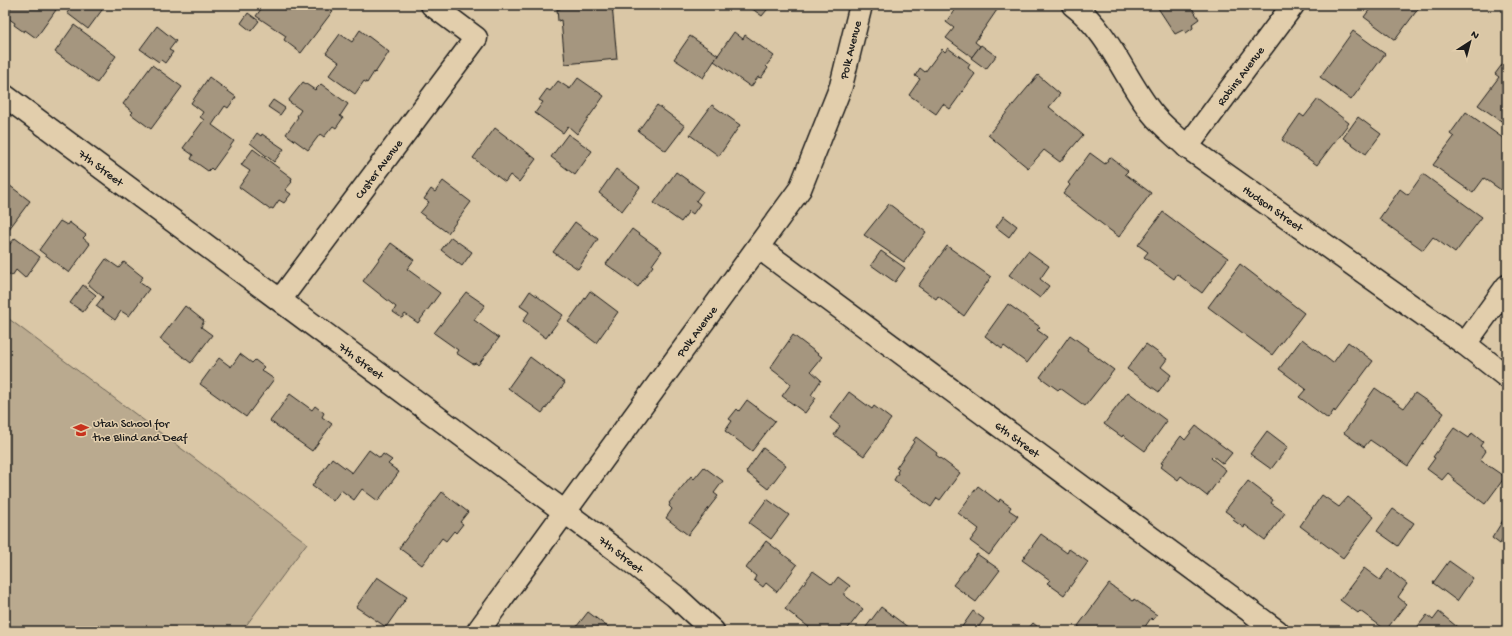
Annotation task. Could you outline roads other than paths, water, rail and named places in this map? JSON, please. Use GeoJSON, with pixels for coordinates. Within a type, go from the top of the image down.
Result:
{"type":"FeatureCollection","features":[{"type":"Feature","properties":{"kind":"street","name":"Custer Avenue"},"geometry":{"type":"LineString","coordinates":[[280,300],[476,38],[432,5]]}},
{"type":"Feature","properties":{"kind":"street","name":"Polk Avenue"},"geometry":{"type":"LineString","coordinates":[[478,631],[800,189],[840,86],[861,5]]}},
{"type":"Feature","properties":{"kind":"street","name":"Hudson Street"},"geometry":{"type":"LineString","coordinates":[[1074,5],[1084,13],[1107,40],[1152,114],[1187,147],[1465,344],[1507,377]]}},
{"type":"Feature","properties":{"kind":"street","name":"Robins Avenue"},"geometry":{"type":"LineString","coordinates":[[1187,147],[1292,5]]}},
{"type":"Feature","properties":{"kind":"street","name":"7th Street"},"geometry":{"type":"LineString","coordinates":[[5,96],[566,512],[675,596],[713,631]]}},
{"type":"Feature","properties":{"kind":"street","name":"6th Street"},"geometry":{"type":"LineString","coordinates":[[758,247],[1277,631]]}},
{"type":"Feature","properties":{"kind":"street"},"geometry":{"type":"LineString","coordinates":[[1465,344],[1507,286]]}},
{"type":"Feature","properties":{"kind":"place","name":"Utah School for the Blind and Deaf"},"geometry":{"type":"Point","coordinates":[81,430]}}]}
